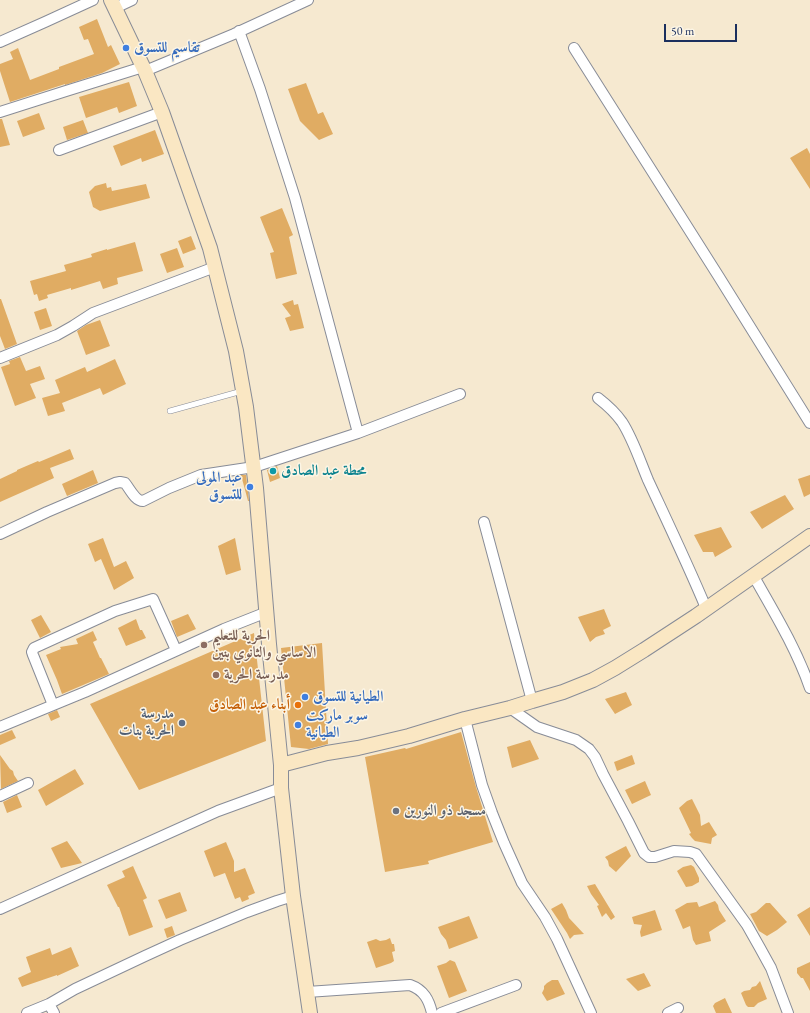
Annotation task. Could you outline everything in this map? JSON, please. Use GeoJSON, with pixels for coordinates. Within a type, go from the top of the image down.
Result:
{"type":"FeatureCollection","features":[{"type":"Feature","properties":{"kind":"street"},"geometry":{"type":"LineString","coordinates":[[0,42],[93,0]]}},
{"type":"Feature","properties":{"kind":"street"},"geometry":{"type":"LineString","coordinates":[[132,0],[113,4],[144,69],[162,112],[210,248],[236,351],[246,407],[254,467],[293,896],[310,1013]]}},
{"type":"Feature","properties":{"kind":"street"},"geometry":{"type":"LineString","coordinates":[[0,112],[144,69],[239,32],[292,3],[308,0]]}},
{"type":"Feature","properties":{"kind":"street"},"geometry":{"type":"LineString","coordinates":[[239,32],[260,89],[295,198],[358,433]]}},
{"type":"Feature","properties":{"kind":"street"},"geometry":{"type":"LineString","coordinates":[[574,48],[724,284],[810,423]]}},
{"type":"Feature","properties":{"kind":"street"},"geometry":{"type":"LineString","coordinates":[[58,150],[162,112]]}},
{"type":"Feature","properties":{"kind":"street"},"geometry":{"type":"LineString","coordinates":[[0,358],[57,335],[82,321],[92,313],[215,267]]}},
{"type":"Feature","properties":{"kind":"street"},"geometry":{"type":"LineString","coordinates":[[0,534],[115,483],[125,483],[137,500],[143,501],[169,488],[201,475],[254,467],[358,433],[460,394]]}},
{"type":"Feature","properties":{"kind":"street"},"geometry":{"type":"LineString","coordinates":[[598,398],[621,420],[628,432],[706,608]]}},
{"type":"Feature","properties":{"kind":"street"},"geometry":{"type":"LineString","coordinates":[[484,522],[532,702]]}},
{"type":"Feature","properties":{"kind":"street"},"geometry":{"type":"LineString","coordinates":[[281,765],[327,753],[358,748],[409,736],[465,718],[532,702],[593,680],[644,650],[810,536]]}},
{"type":"Feature","properties":{"kind":"street"},"geometry":{"type":"LineString","coordinates":[[753,575],[789,638],[803,668],[810,688]]}},
{"type":"Feature","properties":{"kind":"street"},"geometry":{"type":"LineString","coordinates":[[53,705],[32,652],[34,648],[115,611],[153,599],[176,650]]}},
{"type":"Feature","properties":{"kind":"street"},"geometry":{"type":"LineString","coordinates":[[0,727],[224,629],[267,612]]}},
{"type":"Feature","properties":{"kind":"street"},"geometry":{"type":"LineString","coordinates":[[510,708],[537,727],[576,740],[589,749],[595,757],[644,853],[649,857],[655,857],[674,851],[696,854],[747,924],[764,953],[788,1013]]}},
{"type":"Feature","properties":{"kind":"street"},"geometry":{"type":"LineString","coordinates":[[465,718],[482,786],[502,837],[522,883],[545,917],[557,939],[591,1013]]}},
{"type":"Feature","properties":{"kind":"street"},"geometry":{"type":"LineString","coordinates":[[0,796],[28,783]]}},
{"type":"Feature","properties":{"kind":"street"},"geometry":{"type":"LineString","coordinates":[[0,909],[218,811],[282,788]]}},
{"type":"Feature","properties":{"kind":"street"},"geometry":{"type":"LineString","coordinates":[[27,1013],[52,1008],[75,989],[144,956],[247,912],[293,896]]}},
{"type":"Feature","properties":{"kind":"street"},"geometry":{"type":"LineString","coordinates":[[307,992],[410,985],[417,987],[422,992],[430,1003],[432,1013]]}},
{"type":"Feature","properties":{"kind":"street"},"geometry":{"type":"LineString","coordinates":[[441,1013],[516,985]]}},
{"type":"Feature","properties":{"kind":"street"},"geometry":{"type":"LineString","coordinates":[[668,1013],[678,1008]]}},
{"type":"Feature","properties":{"kind":"lane"},"geometry":{"type":"LineString","coordinates":[[170,411],[243,390]]}},
{"type":"Feature","properties":{"kind":"building"},"geometry":{"type":"Polygon","coordinates":[[[97,19],[108,47],[111,45],[120,64],[102,73],[10,102],[0,71],[0,64],[13,59],[10,52],[18,48],[30,80],[59,69],[59,67],[94,54],[88,39],[84,40],[79,27],[97,19]]]}},
{"type":"Feature","properties":{"kind":"building"},"geometry":{"type":"Polygon","coordinates":[[[129,82],[137,106],[119,113],[117,107],[86,118],[79,97],[129,82]]]}},
{"type":"Feature","properties":{"kind":"building"},"geometry":{"type":"Polygon","coordinates":[[[306,83],[318,114],[323,112],[333,134],[319,140],[300,121],[288,89],[306,83]]]}},
{"type":"Feature","properties":{"kind":"building"},"geometry":{"type":"Polygon","coordinates":[[[39,113],[45,129],[23,137],[17,121],[39,113]]]}},
{"type":"Feature","properties":{"kind":"building"},"geometry":{"type":"Polygon","coordinates":[[[0,119],[2,119],[10,145],[0,147],[0,119]]]}},
{"type":"Feature","properties":{"kind":"building"},"geometry":{"type":"Polygon","coordinates":[[[83,120],[88,133],[67,140],[63,127],[83,120]]]}},
{"type":"Feature","properties":{"kind":"building"},"geometry":{"type":"Polygon","coordinates":[[[155,130],[164,154],[142,162],[141,158],[121,166],[113,146],[155,130]]]}},
{"type":"Feature","properties":{"kind":"building"},"geometry":{"type":"Polygon","coordinates":[[[807,148],[810,154],[810,189],[790,158],[807,148]]]}},
{"type":"Feature","properties":{"kind":"building"},"geometry":{"type":"Polygon","coordinates":[[[106,183],[107,188],[111,187],[112,191],[146,184],[150,198],[100,211],[93,207],[89,192],[95,186],[106,183]]]}},
{"type":"Feature","properties":{"kind":"building"},"geometry":{"type":"Polygon","coordinates":[[[282,208],[293,235],[289,237],[297,274],[276,279],[270,253],[274,252],[260,217],[282,208]]]}},
{"type":"Feature","properties":{"kind":"building"},"geometry":{"type":"Polygon","coordinates":[[[191,236],[196,249],[183,254],[178,241],[191,236]]]}},
{"type":"Feature","properties":{"kind":"building"},"geometry":{"type":"Polygon","coordinates":[[[135,242],[143,271],[117,278],[118,284],[103,289],[100,281],[71,290],[71,288],[47,295],[48,298],[39,301],[37,294],[34,295],[30,281],[66,271],[64,265],[92,257],[91,254],[135,242]]]}},
{"type":"Feature","properties":{"kind":"building"},"geometry":{"type":"Polygon","coordinates":[[[177,248],[184,267],[167,273],[160,254],[177,248]]]}},
{"type":"Feature","properties":{"kind":"building"},"geometry":{"type":"Polygon","coordinates":[[[0,299],[17,344],[5,349],[0,336],[0,299]]]}},
{"type":"Feature","properties":{"kind":"building"},"geometry":{"type":"Polygon","coordinates":[[[293,300],[294,305],[298,304],[304,328],[290,331],[285,318],[291,316],[282,304],[293,300]]]}},
{"type":"Feature","properties":{"kind":"building"},"geometry":{"type":"Polygon","coordinates":[[[46,308],[52,326],[40,330],[34,312],[46,308]]]}},
{"type":"Feature","properties":{"kind":"building"},"geometry":{"type":"Polygon","coordinates":[[[100,320],[110,346],[86,355],[77,331],[86,325],[100,320]]]}},
{"type":"Feature","properties":{"kind":"building"},"geometry":{"type":"Polygon","coordinates":[[[20,357],[26,371],[40,366],[45,379],[30,384],[36,398],[15,406],[1,367],[10,364],[9,361],[20,357]]]}},
{"type":"Feature","properties":{"kind":"building"},"geometry":{"type":"Polygon","coordinates":[[[115,359],[126,384],[103,395],[100,388],[62,403],[65,411],[48,416],[42,398],[60,393],[55,380],[85,367],[87,372],[115,359]]]}},
{"type":"Feature","properties":{"kind":"building"},"geometry":{"type":"Polygon","coordinates":[[[70,449],[74,459],[50,468],[54,478],[0,502],[0,479],[38,461],[39,462],[70,449]]]}},
{"type":"Feature","properties":{"kind":"building","name":"محطة عبد الصادق"},"geometry":{"type":"Polygon","coordinates":[[[277,466],[280,478],[270,482],[267,470],[277,466]]]}},
{"type":"Feature","properties":{"kind":"building"},"geometry":{"type":"Polygon","coordinates":[[[93,470],[98,483],[67,496],[62,484],[93,470]]]}},
{"type":"Feature","properties":{"kind":"building"},"geometry":{"type":"Polygon","coordinates":[[[241,475],[246,475],[249,501],[248,501],[241,475]]]}},
{"type":"Feature","properties":{"kind":"building"},"geometry":{"type":"Polygon","coordinates":[[[810,475],[810,494],[804,497],[798,479],[810,475]]]}},
{"type":"Feature","properties":{"kind":"building"},"geometry":{"type":"Polygon","coordinates":[[[785,495],[794,509],[762,529],[750,512],[785,495]]]}},
{"type":"Feature","properties":{"kind":"building"},"geometry":{"type":"Polygon","coordinates":[[[721,527],[732,547],[715,557],[713,552],[703,552],[694,535],[721,527]]]}},
{"type":"Feature","properties":{"kind":"building"},"geometry":{"type":"Polygon","coordinates":[[[103,538],[114,567],[126,561],[134,578],[114,590],[101,559],[95,562],[88,544],[103,538]]]}},
{"type":"Feature","properties":{"kind":"building"},"geometry":{"type":"Polygon","coordinates":[[[235,538],[241,570],[226,575],[218,546],[235,538]]]}},
{"type":"Feature","properties":{"kind":"building"},"geometry":{"type":"Polygon","coordinates":[[[604,609],[611,626],[603,630],[605,634],[596,637],[590,642],[578,617],[604,609]]]}},
{"type":"Feature","properties":{"kind":"building"},"geometry":{"type":"Polygon","coordinates":[[[188,614],[196,629],[177,637],[171,621],[188,614]]]}},
{"type":"Feature","properties":{"kind":"building"},"geometry":{"type":"Polygon","coordinates":[[[41,615],[51,632],[40,638],[31,620],[41,615]]]}},
{"type":"Feature","properties":{"kind":"building"},"geometry":{"type":"Polygon","coordinates":[[[136,619],[140,630],[142,630],[146,638],[126,646],[118,628],[136,619]]]}},
{"type":"Feature","properties":{"kind":"building"},"geometry":{"type":"Polygon","coordinates":[[[93,631],[97,640],[93,642],[109,674],[62,694],[46,655],[61,649],[60,647],[78,644],[76,639],[93,631]]]}},
{"type":"Feature","properties":{"kind":"building","name":"مدرسة الحرية بنات"},"geometry":{"type":"Polygon","coordinates":[[[254,633],[266,741],[139,790],[90,704],[254,633]]]}},
{"type":"Feature","properties":{"kind":"building","name":"الطيانية للتسوق"},"geometry":{"type":"Polygon","coordinates":[[[322,643],[328,744],[309,749],[291,747],[281,648],[322,643]]]}},
{"type":"Feature","properties":{"kind":"building"},"geometry":{"type":"Polygon","coordinates":[[[626,692],[632,705],[615,714],[605,699],[626,692]]]}},
{"type":"Feature","properties":{"kind":"building"},"geometry":{"type":"Polygon","coordinates":[[[57,710],[60,717],[51,721],[48,714],[57,710]]]}},
{"type":"Feature","properties":{"kind":"building"},"geometry":{"type":"Polygon","coordinates":[[[12,730],[16,738],[0,745],[0,735],[12,730]]]}},
{"type":"Feature","properties":{"kind":"building"},"geometry":{"type":"Polygon","coordinates":[[[461,732],[493,842],[428,861],[429,864],[385,872],[365,757],[406,749],[461,732]]]}},
{"type":"Feature","properties":{"kind":"building"},"geometry":{"type":"Polygon","coordinates":[[[530,740],[539,759],[512,768],[507,747],[530,740]]]}},
{"type":"Feature","properties":{"kind":"building"},"geometry":{"type":"Polygon","coordinates":[[[0,755],[13,771],[18,781],[1,789],[0,755]]]}},
{"type":"Feature","properties":{"kind":"building"},"geometry":{"type":"Polygon","coordinates":[[[632,755],[635,764],[617,771],[614,762],[632,755]]]}},
{"type":"Feature","properties":{"kind":"building"},"geometry":{"type":"Polygon","coordinates":[[[75,769],[84,784],[46,806],[38,790],[75,769]]]}},
{"type":"Feature","properties":{"kind":"building"},"geometry":{"type":"Polygon","coordinates":[[[645,781],[651,795],[632,804],[625,790],[645,781]]]}},
{"type":"Feature","properties":{"kind":"building"},"geometry":{"type":"Polygon","coordinates":[[[17,795],[22,807],[7,813],[3,802],[17,795]]]}},
{"type":"Feature","properties":{"kind":"building"},"geometry":{"type":"Polygon","coordinates":[[[692,799],[700,815],[701,826],[709,822],[717,835],[712,838],[711,844],[695,841],[689,834],[691,833],[679,808],[687,801],[692,799]]]}},
{"type":"Feature","properties":{"kind":"building"},"geometry":{"type":"Polygon","coordinates":[[[67,841],[82,863],[61,868],[51,848],[67,841]]]}},
{"type":"Feature","properties":{"kind":"building"},"geometry":{"type":"Polygon","coordinates":[[[226,842],[234,861],[234,872],[245,868],[255,893],[248,896],[249,899],[242,902],[240,897],[235,899],[225,873],[214,877],[204,851],[226,842]]]}},
{"type":"Feature","properties":{"kind":"building"},"geometry":{"type":"Polygon","coordinates":[[[626,846],[631,856],[616,872],[609,866],[605,857],[626,846]]]}},
{"type":"Feature","properties":{"kind":"building"},"geometry":{"type":"Polygon","coordinates":[[[691,865],[694,867],[699,878],[699,882],[692,886],[686,887],[677,871],[683,867],[691,865]]]}},
{"type":"Feature","properties":{"kind":"building"},"geometry":{"type":"Polygon","coordinates":[[[133,866],[147,898],[143,900],[153,927],[129,936],[119,907],[107,885],[125,877],[122,871],[133,866]]]}},
{"type":"Feature","properties":{"kind":"building"},"geometry":{"type":"Polygon","coordinates":[[[595,884],[615,917],[611,920],[606,913],[602,917],[597,906],[599,905],[587,886],[595,884]]]}},
{"type":"Feature","properties":{"kind":"building"},"geometry":{"type":"Polygon","coordinates":[[[180,892],[187,911],[166,919],[158,900],[180,892]]]}},
{"type":"Feature","properties":{"kind":"building"},"geometry":{"type":"Polygon","coordinates":[[[715,901],[726,921],[709,932],[711,941],[696,945],[693,940],[690,926],[683,929],[675,910],[687,903],[697,902],[699,907],[715,901]]]}},
{"type":"Feature","properties":{"kind":"building"},"geometry":{"type":"Polygon","coordinates":[[[562,903],[569,918],[584,934],[574,935],[570,939],[551,909],[562,903]]]}},
{"type":"Feature","properties":{"kind":"building"},"geometry":{"type":"Polygon","coordinates":[[[766,903],[770,903],[787,922],[767,936],[759,931],[750,914],[756,912],[766,903]]]}},
{"type":"Feature","properties":{"kind":"building"},"geometry":{"type":"Polygon","coordinates":[[[810,907],[810,936],[797,915],[810,907]]]}},
{"type":"Feature","properties":{"kind":"building"},"geometry":{"type":"Polygon","coordinates":[[[655,910],[662,930],[641,937],[640,932],[642,925],[634,924],[632,917],[655,910]]]}},
{"type":"Feature","properties":{"kind":"building"},"geometry":{"type":"Polygon","coordinates":[[[469,916],[478,938],[449,949],[446,940],[438,927],[469,916]]]}},
{"type":"Feature","properties":{"kind":"building"},"geometry":{"type":"Polygon","coordinates":[[[172,926],[175,935],[167,938],[164,929],[172,926]]]}},
{"type":"Feature","properties":{"kind":"building"},"geometry":{"type":"Polygon","coordinates":[[[390,938],[392,944],[394,944],[395,951],[392,952],[394,961],[376,968],[367,942],[376,939],[380,941],[390,938]]]}},
{"type":"Feature","properties":{"kind":"building"},"geometry":{"type":"Polygon","coordinates":[[[71,947],[79,966],[57,976],[22,987],[18,978],[31,972],[26,957],[50,948],[52,955],[71,947]]]}},
{"type":"Feature","properties":{"kind":"building"},"geometry":{"type":"Polygon","coordinates":[[[450,960],[455,962],[467,991],[449,998],[437,966],[450,960]]]}},
{"type":"Feature","properties":{"kind":"building"},"geometry":{"type":"Polygon","coordinates":[[[810,962],[810,991],[803,978],[801,978],[797,973],[797,968],[810,962]]]}},
{"type":"Feature","properties":{"kind":"building"},"geometry":{"type":"Polygon","coordinates":[[[644,973],[651,986],[638,991],[626,979],[644,973]]]}},
{"type":"Feature","properties":{"kind":"building"},"geometry":{"type":"Polygon","coordinates":[[[552,980],[558,980],[565,994],[547,1001],[542,993],[544,986],[552,980]]]}},
{"type":"Feature","properties":{"kind":"building"},"geometry":{"type":"Polygon","coordinates":[[[760,981],[767,999],[758,1003],[754,1007],[748,1007],[741,993],[750,990],[760,981]]]}},
{"type":"Feature","properties":{"kind":"building"},"geometry":{"type":"Polygon","coordinates":[[[725,998],[732,1013],[716,1013],[713,1006],[715,1003],[725,998]]]}},
{"type":"Feature","properties":{"kind":"place","name":"تقاسيم للتسوق"},"geometry":{"type":"Point","coordinates":[126,48]}},
{"type":"Feature","properties":{"kind":"place","name":"محطة عبد الصادق"},"geometry":{"type":"Point","coordinates":[273,471]}},
{"type":"Feature","properties":{"kind":"place","name":"عبد المولى للتسوق"},"geometry":{"type":"Point","coordinates":[250,487]}},
{"type":"Feature","properties":{"kind":"place","name":"الحرية للتعليم الاساسي والثانوي بنين"},"geometry":{"type":"Point","coordinates":[204,645]}},
{"type":"Feature","properties":{"kind":"place","name":"مدرسة الحرية"},"geometry":{"type":"Point","coordinates":[216,675]}},
{"type":"Feature","properties":{"kind":"place","name":"الطيانية للتسوق"},"geometry":{"type":"Point","coordinates":[305,697]}},
{"type":"Feature","properties":{"kind":"place","name":"أبناء عبد الصادق"},"geometry":{"type":"Point","coordinates":[298,705]}},
{"type":"Feature","properties":{"kind":"place","name":"مدرسة الحرية بنات"},"geometry":{"type":"Point","coordinates":[182,723]}},
{"type":"Feature","properties":{"kind":"place","name":"سوبر ماركت الطيانية"},"geometry":{"type":"Point","coordinates":[298,725]}},
{"type":"Feature","properties":{"kind":"place","name":"مسجد ذو النورين"},"geometry":{"type":"Point","coordinates":[396,811]}}]}
